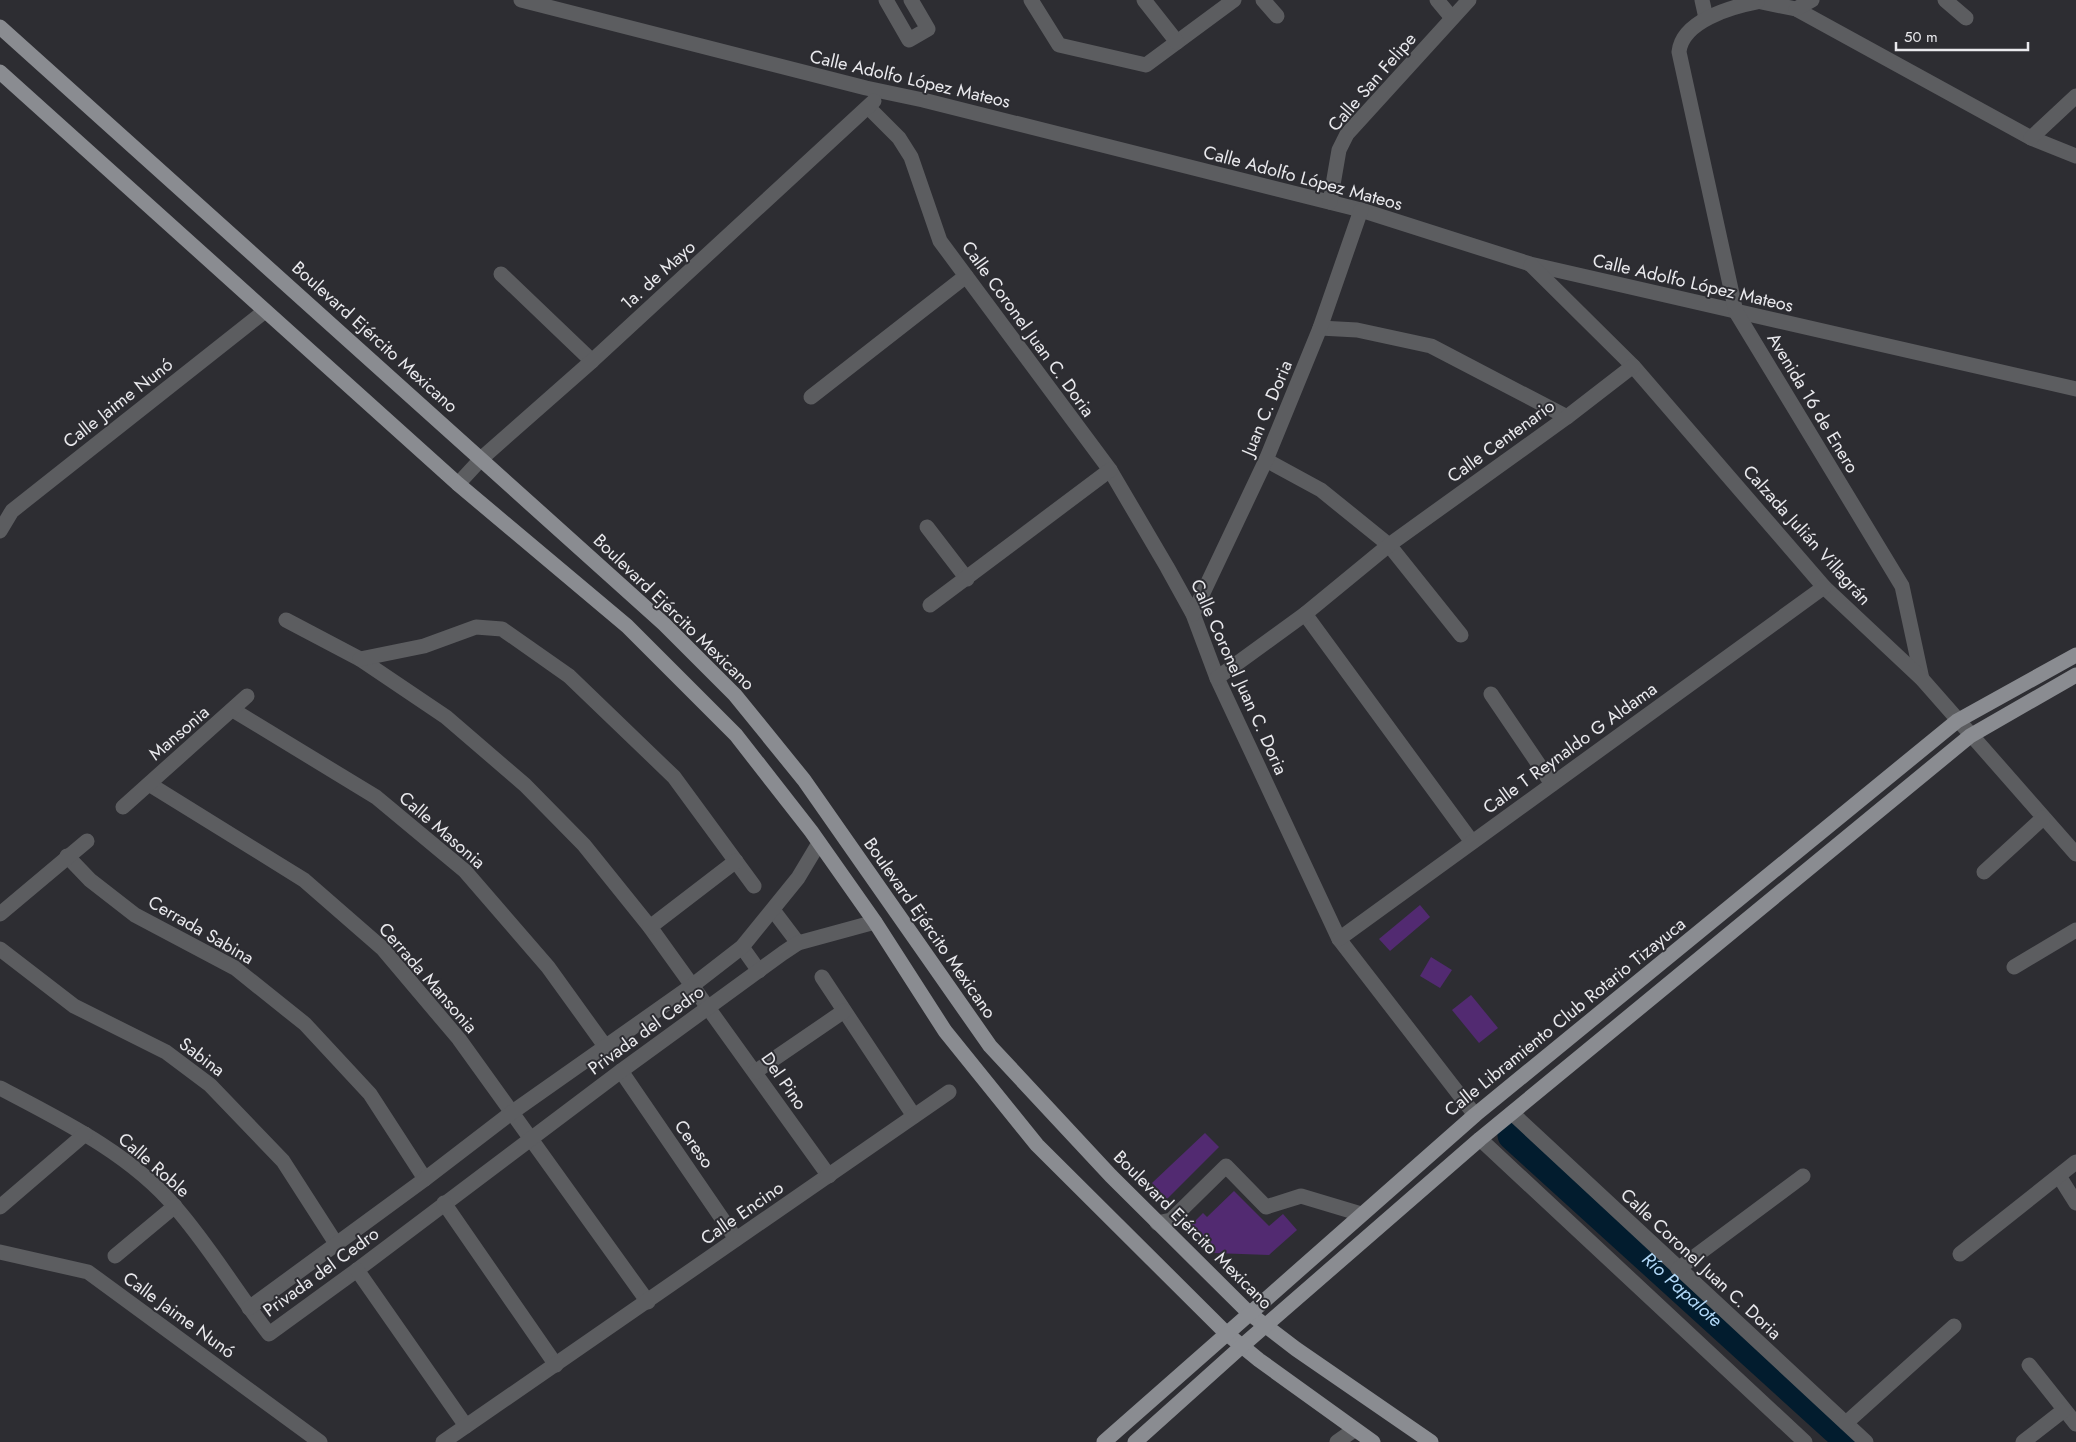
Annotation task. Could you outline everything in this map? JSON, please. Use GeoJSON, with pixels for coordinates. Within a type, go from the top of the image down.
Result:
{"type":"FeatureCollection","features":[{"type":"Feature","properties":{"kind":"main road","name":"Boulevard Ejército Mexicano"},"geometry":{"type":"LineString","coordinates":[[0,27],[482,458],[664,624],[735,695],[804,780],[990,1046],[1111,1176],[1249,1313],[1431,1442]]}},
{"type":"Feature","properties":{"kind":"main road"},"geometry":{"type":"LineString","coordinates":[[0,72],[458,484],[627,626],[736,736],[819,843],[875,922],[945,1031],[1037,1145],[1226,1333],[1354,1430],[1373,1442]]}},
{"type":"Feature","properties":{"kind":"main road","name":"Calle Libramiento Club Rotario Tizayuca"},"geometry":{"type":"LineString","coordinates":[[1104,1442],[1475,1114],[1957,721],[2076,655]]}},
{"type":"Feature","properties":{"kind":"main road"},"geometry":{"type":"LineString","coordinates":[[1135,1442],[1242,1346],[1480,1139],[1970,736],[2076,675]]}},
{"type":"Feature","properties":{"kind":"street","name":"Calle Adolfo López Mateos"},"geometry":{"type":"LineString","coordinates":[[521,0],[1361,210],[1530,264],[2076,389]]}},
{"type":"Feature","properties":{"kind":"street"},"geometry":{"type":"LineString","coordinates":[[886,0],[909,40],[928,29],[917,2]]}},
{"type":"Feature","properties":{"kind":"street"},"geometry":{"type":"LineString","coordinates":[[1031,0],[1059,45],[1146,65],[1234,0]]}},
{"type":"Feature","properties":{"kind":"street"},"geometry":{"type":"LineString","coordinates":[[1144,0],[1177,42]]}},
{"type":"Feature","properties":{"kind":"street"},"geometry":{"type":"LineString","coordinates":[[1264,0],[1277,16]]}},
{"type":"Feature","properties":{"kind":"street"},"geometry":{"type":"LineString","coordinates":[[1437,0],[1452,18]]}},
{"type":"Feature","properties":{"kind":"street","name":"Calle San Felipe"},"geometry":{"type":"LineString","coordinates":[[1330,202],[1339,150],[1347,134],[1469,0]]}},
{"type":"Feature","properties":{"kind":"street"},"geometry":{"type":"LineString","coordinates":[[1702,0],[1706,18],[1754,1],[1796,9],[2031,138],[2076,156]]}},
{"type":"Feature","properties":{"kind":"street"},"geometry":{"type":"LineString","coordinates":[[1796,9],[1812,0]]}},
{"type":"Feature","properties":{"kind":"street"},"geometry":{"type":"LineString","coordinates":[[1945,0],[1966,18]]}},
{"type":"Feature","properties":{"kind":"street","name":"Avenida 16 de Enero"},"geometry":{"type":"LineString","coordinates":[[1706,18],[1682,40],[1679,52],[1736,312],[1902,586],[1922,679]]}},
{"type":"Feature","properties":{"kind":"street","name":"1a. de Mayo"},"geometry":{"type":"LineString","coordinates":[[458,484],[482,458],[592,361],[869,108],[882,91]]}},
{"type":"Feature","properties":{"kind":"street"},"geometry":{"type":"LineString","coordinates":[[2031,138],[2076,96]]}},
{"type":"Feature","properties":{"kind":"street","name":"Calle Coronel Juan C. Doria"},"geometry":{"type":"LineString","coordinates":[[869,108],[899,138],[911,157],[940,240],[1110,470],[1193,614],[1217,678],[1338,939],[1475,1114]]}},
{"type":"Feature","properties":{"kind":"street","name":"Juan C. Doria"},"geometry":{"type":"LineString","coordinates":[[1193,614],[1266,460],[1320,328],[1361,210]]}},
{"type":"Feature","properties":{"kind":"street","name":"Calzada Julián Villagrán"},"geometry":{"type":"LineString","coordinates":[[1530,264],[1633,366],[1824,587],[1922,679],[2043,818],[2073,844]]}},
{"type":"Feature","properties":{"kind":"street"},"geometry":{"type":"LineString","coordinates":[[500,274],[592,361]]}},
{"type":"Feature","properties":{"kind":"street"},"geometry":{"type":"LineString","coordinates":[[811,397],[966,276]]}},
{"type":"Feature","properties":{"kind":"street","name":"Calle Jaime Nunó"},"geometry":{"type":"LineString","coordinates":[[0,531],[12,511],[265,311]]}},
{"type":"Feature","properties":{"kind":"street"},"geometry":{"type":"LineString","coordinates":[[1320,328],[1357,330],[1430,346],[1567,417]]}},
{"type":"Feature","properties":{"kind":"street","name":"Calle Centenario"},"geometry":{"type":"LineString","coordinates":[[1217,678],[1305,614],[1389,545],[1567,417],[1633,366]]}},
{"type":"Feature","properties":{"kind":"street"},"geometry":{"type":"LineString","coordinates":[[1266,460],[1321,490],[1389,545],[1461,635]]}},
{"type":"Feature","properties":{"kind":"street"},"geometry":{"type":"LineString","coordinates":[[930,605],[1110,470]]}},
{"type":"Feature","properties":{"kind":"street"},"geometry":{"type":"LineString","coordinates":[[927,527],[967,579]]}},
{"type":"Feature","properties":{"kind":"street","name":"Calle T Reynaldo G Aldama"},"geometry":{"type":"LineString","coordinates":[[1338,939],[1824,587]]}},
{"type":"Feature","properties":{"kind":"street"},"geometry":{"type":"LineString","coordinates":[[1305,614],[1472,842]]}},
{"type":"Feature","properties":{"kind":"street","name":"Privada del Cedro"},"geometry":{"type":"LineString","coordinates":[[286,620],[360,659],[446,717],[526,785],[584,845],[650,927],[693,985]]}},
{"type":"Feature","properties":{"kind":"street"},"geometry":{"type":"LineString","coordinates":[[360,659],[424,646],[476,627],[502,629],[569,676],[674,777],[754,886]]}},
{"type":"Feature","properties":{"kind":"street"},"geometry":{"type":"LineString","coordinates":[[1491,694],[1552,784]]}},
{"type":"Feature","properties":{"kind":"street","name":"Mansonia"},"geometry":{"type":"LineString","coordinates":[[123,807],[247,696]]}},
{"type":"Feature","properties":{"kind":"street","name":"Calle Masonia"},"geometry":{"type":"LineString","coordinates":[[233,710],[376,797],[465,871],[548,966],[605,1046]]}},
{"type":"Feature","properties":{"kind":"street","name":"Cerrada Mansonia"},"geometry":{"type":"LineString","coordinates":[[149,784],[304,880],[382,948],[459,1039],[530,1139]]}},
{"type":"Feature","properties":{"kind":"street"},"geometry":{"type":"LineString","coordinates":[[1984,872],[2043,818]]}},
{"type":"Feature","properties":{"kind":"street"},"geometry":{"type":"LineString","coordinates":[[0,914],[87,841]]}},
{"type":"Feature","properties":{"kind":"street","name":"Privada del Cedro"},"geometry":{"type":"LineString","coordinates":[[819,843],[798,878],[742,947],[693,985],[510,1113],[425,1180],[249,1308],[269,1334],[621,1071],[798,943],[834,931],[875,922]]}},
{"type":"Feature","properties":{"kind":"street","name":"Cerrada Sabina"},"geometry":{"type":"LineString","coordinates":[[67,856],[90,880],[135,915],[235,968],[305,1024],[370,1094],[425,1180]]}},
{"type":"Feature","properties":{"kind":"street"},"geometry":{"type":"LineString","coordinates":[[650,927],[736,861]]}},
{"type":"Feature","properties":{"kind":"street"},"geometry":{"type":"LineString","coordinates":[[773,910],[798,943]]}},
{"type":"Feature","properties":{"kind":"street"},"geometry":{"type":"LineString","coordinates":[[2014,967],[2076,930]]}},
{"type":"Feature","properties":{"kind":"street"},"geometry":{"type":"LineString","coordinates":[[742,947],[759,972]]}},
{"type":"Feature","properties":{"kind":"street","name":"Sabina"},"geometry":{"type":"LineString","coordinates":[[0,948],[74,1006],[166,1052],[210,1085],[283,1161],[337,1245]]}},
{"type":"Feature","properties":{"kind":"street"},"geometry":{"type":"LineString","coordinates":[[822,978],[914,1116]]}},
{"type":"Feature","properties":{"kind":"street","name":"Del Pino"},"geometry":{"type":"LineString","coordinates":[[693,985],[829,1176]]}},
{"type":"Feature","properties":{"kind":"street"},"geometry":{"type":"LineString","coordinates":[[756,1072],[844,1011]]}},
{"type":"Feature","properties":{"kind":"street","name":"Cereso"},"geometry":{"type":"LineString","coordinates":[[621,1071],[736,1239]]}},
{"type":"Feature","properties":{"kind":"street","name":"Calle Roble"},"geometry":{"type":"LineString","coordinates":[[0,1088],[105,1146],[175,1206],[249,1308]]}},
{"type":"Feature","properties":{"kind":"street","name":"Calle Encino"},"geometry":{"type":"LineString","coordinates":[[443,1442],[949,1092]]}},
{"type":"Feature","properties":{"kind":"street","name":"Calle Coronel Juan C. Doria"},"geometry":{"type":"LineString","coordinates":[[1512,1113],[1678,1270],[1866,1442]]}},
{"type":"Feature","properties":{"kind":"street"},"geometry":{"type":"LineString","coordinates":[[0,1207],[85,1134]]}},
{"type":"Feature","properties":{"kind":"street"},"geometry":{"type":"LineString","coordinates":[[530,1139],[648,1302]]}},
{"type":"Feature","properties":{"kind":"street"},"geometry":{"type":"LineString","coordinates":[[1480,1139],[1805,1442]]}},
{"type":"Feature","properties":{"kind":"street"},"geometry":{"type":"LineString","coordinates":[[1960,1254],[2076,1162]]}},
{"type":"Feature","properties":{"kind":"street"},"geometry":{"type":"LineString","coordinates":[[1158,1222],[1171,1220],[1226,1166],[1266,1207],[1301,1196],[1361,1214]]}},
{"type":"Feature","properties":{"kind":"street"},"geometry":{"type":"LineString","coordinates":[[1678,1270],[1803,1176]]}},
{"type":"Feature","properties":{"kind":"street"},"geometry":{"type":"LineString","coordinates":[[2060,1176],[2076,1203]]}},
{"type":"Feature","properties":{"kind":"street"},"geometry":{"type":"LineString","coordinates":[[444,1203],[556,1365]]}},
{"type":"Feature","properties":{"kind":"street"},"geometry":{"type":"LineString","coordinates":[[115,1256],[175,1206]]}},
{"type":"Feature","properties":{"kind":"street","name":"Calle Jaime Nunó"},"geometry":{"type":"LineString","coordinates":[[0,1252],[88,1272],[320,1442]]}},
{"type":"Feature","properties":{"kind":"street"},"geometry":{"type":"LineString","coordinates":[[357,1270],[466,1426]]}},
{"type":"Feature","properties":{"kind":"street"},"geometry":{"type":"LineString","coordinates":[[1846,1423],[1954,1326]]}},
{"type":"Feature","properties":{"kind":"street"},"geometry":{"type":"LineString","coordinates":[[2029,1365],[2076,1424]]}},
{"type":"Feature","properties":{"kind":"street"},"geometry":{"type":"LineString","coordinates":[[2023,1442],[2064,1410]]}},
{"type":"Feature","properties":{"kind":"street"},"geometry":{"type":"LineString","coordinates":[[1337,1442],[1354,1430]]}},
{"type":"Feature","properties":{"kind":"building"},"geometry":{"type":"Polygon","coordinates":[[[1420,905],[1430,917],[1390,951],[1379,939],[1420,905]]]}},
{"type":"Feature","properties":{"kind":"building"},"geometry":{"type":"Polygon","coordinates":[[[1431,957],[1452,970],[1440,988],[1420,976],[1431,957]]]}},
{"type":"Feature","properties":{"kind":"building"},"geometry":{"type":"Polygon","coordinates":[[[1471,995],[1498,1028],[1479,1043],[1452,1010],[1471,995]]]}},
{"type":"Feature","properties":{"kind":"building"},"geometry":{"type":"Polygon","coordinates":[[[1205,1133],[1219,1147],[1167,1199],[1152,1183],[1205,1133]]]}},
{"type":"Feature","properties":{"kind":"building"},"geometry":{"type":"Polygon","coordinates":[[[1234,1191],[1269,1226],[1283,1214],[1297,1230],[1269,1255],[1214,1253],[1189,1227],[1203,1213],[1207,1217],[1234,1191]]]}},
{"type":"Feature","properties":{"kind":"waterway","name":"Río Papalote"},"geometry":{"type":"LineString","coordinates":[[1513,1135],[1851,1442]]}}]}
